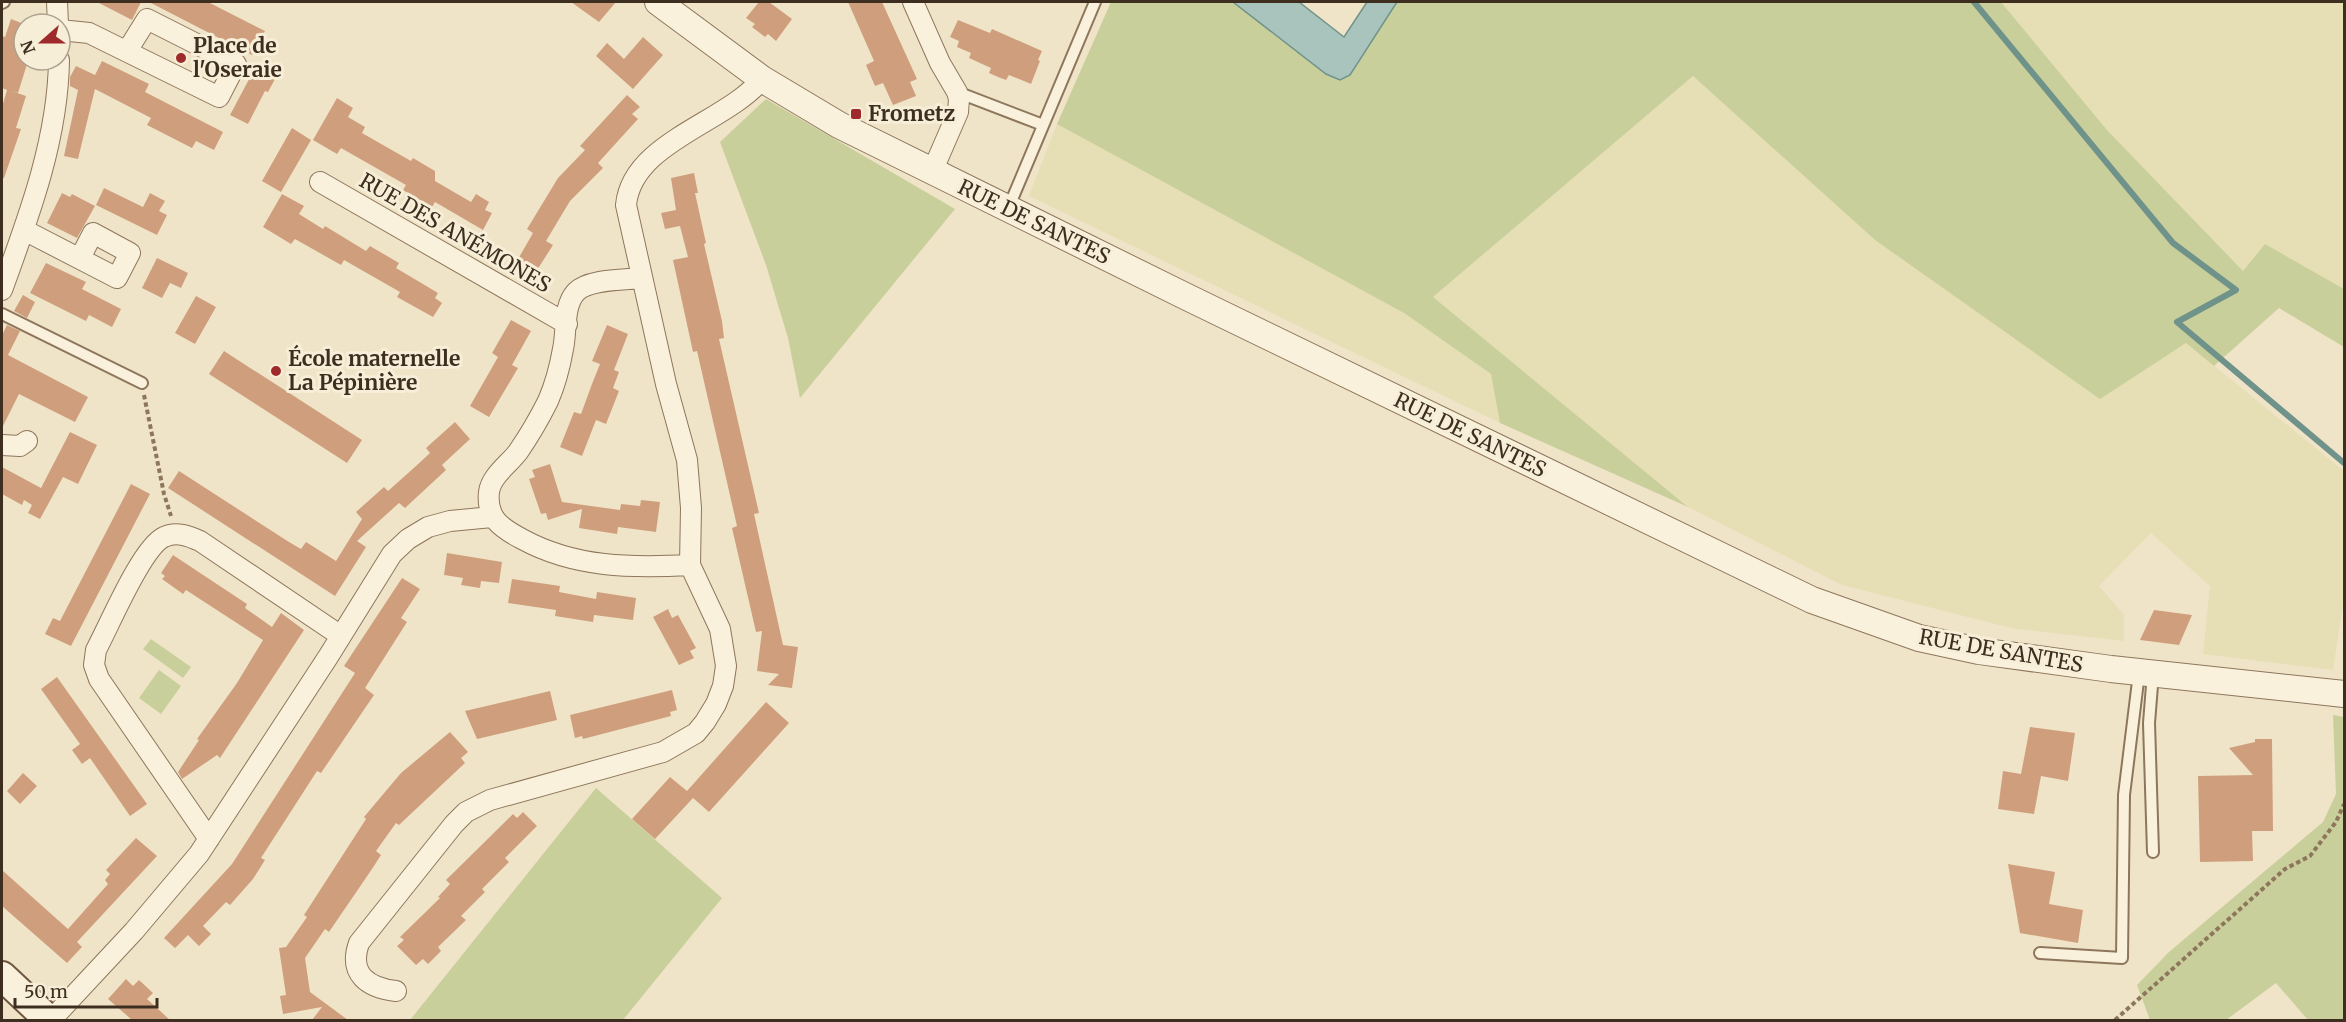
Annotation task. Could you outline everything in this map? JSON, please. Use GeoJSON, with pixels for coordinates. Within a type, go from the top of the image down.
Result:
{"type":"FeatureCollection","features":[{"type":"Feature","properties":{"kind":"main road"},"geometry":{"type":"LineString","coordinates":[[2,976],[50,1020]]}},
{"type":"Feature","properties":{"kind":"main road"},"geometry":{"type":"LineString","coordinates":[[2,995],[28,1020]]}},
{"type":"Feature","properties":{"kind":"street","name":"RUE DE SANTES"},"geometry":{"type":"LineString","coordinates":[[658,2],[762,79],[825,117],[932,172],[1723,558],[1822,604],[1894,630],[1940,643],[2014,657],[2344,694]]}},
{"type":"Feature","properties":{"kind":"street"},"geometry":{"type":"LineString","coordinates":[[913,2],[940,63],[957,92],[958,112],[932,172]]}},
{"type":"Feature","properties":{"kind":"street"},"geometry":{"type":"LineString","coordinates":[[72,31],[89,33],[219,97],[236,64],[147,19],[127,51]]}},
{"type":"Feature","properties":{"kind":"street"},"geometry":{"type":"LineString","coordinates":[[2,290],[24,230],[45,160],[57,72]]}},
{"type":"Feature","properties":{"kind":"street"},"geometry":{"type":"LineString","coordinates":[[396,991],[382,990],[370,984],[361,975],[356,968],[356,952],[359,943],[466,812],[490,800],[663,752],[696,733],[716,704],[723,686],[726,666],[720,629],[690,565],[691,508],[687,460],[666,384],[626,205],[630,184],[636,174],[687,130],[717,115],[743,98],[762,79]]}},
{"type":"Feature","properties":{"kind":"street","name":"RUE DES ANÉMONES"},"geometry":{"type":"LineString","coordinates":[[320,182],[567,324]]}},
{"type":"Feature","properties":{"kind":"street"},"geometry":{"type":"LineString","coordinates":[[24,230],[80,258]]}},
{"type":"Feature","properties":{"kind":"street"},"geometry":{"type":"LineString","coordinates":[[642,278],[593,283],[578,290],[570,303],[564,347],[549,399],[525,441],[490,487],[489,506],[492,517],[502,528],[530,543],[575,560],[616,566],[690,565]]}},
{"type":"Feature","properties":{"kind":"street"},"geometry":{"type":"LineString","coordinates":[[2,446],[20,446],[27,441]]}},
{"type":"Feature","properties":{"kind":"street"},"geometry":{"type":"LineString","coordinates":[[50,1020],[149,913],[210,839],[341,636],[385,563],[408,539],[440,523],[492,517]]}},
{"type":"Feature","properties":{"kind":"street"},"geometry":{"type":"LineString","coordinates":[[210,839],[99,679],[94,664],[96,650],[147,553],[170,535],[200,541],[341,636]]}},
{"type":"Feature","properties":{"kind":"lane"},"geometry":{"type":"LineString","coordinates":[[1008,209],[1095,2]]}},
{"type":"Feature","properties":{"kind":"lane"},"geometry":{"type":"LineString","coordinates":[[957,92],[1043,124]]}},
{"type":"Feature","properties":{"kind":"lane"},"geometry":{"type":"LineString","coordinates":[[2,314],[142,383]]}},
{"type":"Feature","properties":{"kind":"lane"},"geometry":{"type":"LineString","coordinates":[[2146,673],[2154,852]]}},
{"type":"Feature","properties":{"kind":"lane"},"geometry":{"type":"LineString","coordinates":[[2040,953],[2122,958],[2124,795],[2146,673]]}},
{"type":"Feature","properties":{"kind":"path"},"geometry":{"type":"LineString","coordinates":[[142,383],[170,535]]}},
{"type":"Feature","properties":{"kind":"path"},"geometry":{"type":"LineString","coordinates":[[2115,1020],[2285,869],[2310,856],[2336,822],[2344,804]]}},
{"type":"Feature","properties":{"kind":"shaded area"},"geometry":{"type":"Polygon","coordinates":[[[2001,2],[2344,2],[2344,289],[2265,244],[2243,271],[2107,130],[2001,2]]]}},
{"type":"Feature","properties":{"kind":"shaded area"},"geometry":{"type":"Polygon","coordinates":[[[1693,76],[1875,240],[2100,398],[2186,343],[2344,471],[2344,598],[2333,670],[2203,654],[2210,586],[2151,533],[2099,586],[2124,615],[2124,641],[2011,628],[1842,585],[1688,507],[1433,297],[1693,76]]]}},
{"type":"Feature","properties":{"kind":"shaded area"},"geometry":{"type":"Polygon","coordinates":[[[1057,124],[1404,313],[1491,374],[1500,423],[1029,196],[1057,124]]]}},
{"type":"Feature","properties":{"kind":"green space"},"geometry":{"type":"Polygon","coordinates":[[[1111,2],[1233,2],[1326,74],[1340,80],[1350,75],[1397,2],[2001,2],[2107,130],[2243,271],[2265,244],[2344,289],[2344,347],[2279,308],[2214,366],[2186,343],[2100,399],[1875,240],[1693,76],[1433,297],[1688,507],[1500,423],[1491,374],[1404,313],[1057,124],[1111,2]]]}},
{"type":"Feature","properties":{"kind":"green space"},"geometry":{"type":"Polygon","coordinates":[[[766,99],[955,209],[800,398],[788,338],[766,265],[720,142],[766,99]]]}},
{"type":"Feature","properties":{"kind":"green space"},"geometry":{"type":"Polygon","coordinates":[[[151,639],[191,667],[183,678],[143,649],[151,639]]]}},
{"type":"Feature","properties":{"kind":"green space"},"geometry":{"type":"Polygon","coordinates":[[[159,670],[181,686],[161,714],[139,698],[159,670]]]}},
{"type":"Feature","properties":{"kind":"green space"},"geometry":{"type":"Polygon","coordinates":[[[2333,715],[2344,717],[2344,1020],[2308,1020],[2276,983],[2226,1020],[2150,1020],[2137,985],[2169,952],[2323,822],[2336,794],[2333,715]]]}},
{"type":"Feature","properties":{"kind":"green space"},"geometry":{"type":"Polygon","coordinates":[[[596,788],[722,898],[623,1020],[410,1020],[596,788]]]}},
{"type":"Feature","properties":{"kind":"water"},"geometry":{"type":"Polygon","coordinates":[[[1233,2],[1299,2],[1344,37],[1367,2],[1397,2],[1350,75],[1340,80],[1326,74],[1233,2]]]}},
{"type":"Feature","properties":{"kind":"building"},"geometry":{"type":"Polygon","coordinates":[[[97,2],[141,2],[132,20],[97,2]]]}},
{"type":"Feature","properties":{"kind":"building"},"geometry":{"type":"Polygon","coordinates":[[[149,2],[208,2],[265,31],[252,55],[149,2]]]}},
{"type":"Feature","properties":{"kind":"building"},"geometry":{"type":"Polygon","coordinates":[[[571,2],[616,2],[599,22],[571,2]]]}},
{"type":"Feature","properties":{"kind":"building"},"geometry":{"type":"Polygon","coordinates":[[[759,2],[769,2],[792,19],[776,41],[768,34],[765,37],[752,27],[755,24],[746,18],[759,2]]]}},
{"type":"Feature","properties":{"kind":"building"},"geometry":{"type":"Polygon","coordinates":[[[848,2],[882,2],[917,79],[910,82],[916,96],[893,105],[883,83],[875,86],[866,65],[874,61],[848,2]]]}},
{"type":"Feature","properties":{"kind":"building"},"geometry":{"type":"Polygon","coordinates":[[[11,19],[12,72],[25,72],[18,93],[11,91],[26,96],[16,128],[21,129],[4,178],[2,178],[2,107],[7,90],[2,88],[2,36],[5,37],[11,19]]]}},
{"type":"Feature","properties":{"kind":"building"},"geometry":{"type":"Polygon","coordinates":[[[958,20],[990,33],[992,29],[1042,51],[1031,84],[1009,75],[1006,80],[998,77],[989,73],[991,68],[969,58],[971,53],[957,47],[959,41],[950,37],[958,20]]]}},
{"type":"Feature","properties":{"kind":"building"},"geometry":{"type":"Polygon","coordinates":[[[643,37],[663,55],[633,89],[596,56],[607,43],[624,59],[643,37]]]}},
{"type":"Feature","properties":{"kind":"building"},"geometry":{"type":"Polygon","coordinates":[[[102,61],[149,84],[145,92],[223,132],[214,150],[196,141],[192,148],[147,125],[151,118],[95,89],[78,159],[64,156],[78,90],[70,86],[70,77],[76,66],[95,75],[102,61]]]}},
{"type":"Feature","properties":{"kind":"building"},"geometry":{"type":"Polygon","coordinates":[[[255,68],[275,79],[268,92],[265,91],[248,124],[230,115],[255,68]]]}},
{"type":"Feature","properties":{"kind":"building"},"geometry":{"type":"Polygon","coordinates":[[[627,95],[640,107],[632,114],[638,119],[598,163],[603,168],[570,201],[546,241],[553,245],[532,278],[514,266],[533,233],[527,229],[558,178],[585,150],[580,146],[627,95]]]}},
{"type":"Feature","properties":{"kind":"building"},"geometry":{"type":"Polygon","coordinates":[[[337,98],[353,108],[348,117],[365,127],[362,133],[411,161],[413,158],[435,171],[435,181],[471,202],[476,194],[489,202],[485,210],[492,213],[483,230],[435,202],[432,207],[403,190],[406,185],[341,148],[337,154],[313,140],[337,98]]]}},
{"type":"Feature","properties":{"kind":"building"},"geometry":{"type":"Polygon","coordinates":[[[292,128],[311,140],[281,192],[262,181],[292,128]]]}},
{"type":"Feature","properties":{"kind":"building"},"geometry":{"type":"Polygon","coordinates":[[[694,173],[698,193],[695,193],[706,243],[704,244],[722,321],[724,338],[719,339],[759,513],[754,514],[783,645],[798,647],[792,688],[768,685],[779,674],[757,671],[762,631],[756,632],[732,528],[737,526],[697,351],[693,352],[673,260],[688,257],[680,226],[665,229],[661,213],[676,210],[671,178],[694,173]]]}},
{"type":"Feature","properties":{"kind":"building"},"geometry":{"type":"Polygon","coordinates":[[[104,188],[143,207],[150,193],[165,201],[159,211],[167,215],[157,235],[96,205],[104,188]]]}},
{"type":"Feature","properties":{"kind":"building"},"geometry":{"type":"Polygon","coordinates":[[[62,193],[70,197],[72,194],[95,206],[77,238],[47,223],[62,193]]]}},
{"type":"Feature","properties":{"kind":"building"},"geometry":{"type":"Polygon","coordinates":[[[282,194],[304,206],[299,214],[323,229],[325,226],[366,251],[370,246],[399,263],[396,268],[438,293],[435,298],[442,303],[433,317],[397,297],[400,292],[344,260],[341,265],[295,239],[291,244],[263,227],[282,194]]]}},
{"type":"Feature","properties":{"kind":"building"},"geometry":{"type":"Polygon","coordinates":[[[157,258],[188,273],[181,288],[170,283],[162,298],[142,288],[157,258]]]}},
{"type":"Feature","properties":{"kind":"building"},"geometry":{"type":"Polygon","coordinates":[[[46,263],[86,282],[82,289],[121,309],[112,327],[89,315],[86,321],[30,293],[46,263]]]}},
{"type":"Feature","properties":{"kind":"building"},"geometry":{"type":"Polygon","coordinates":[[[23,295],[35,302],[27,318],[14,311],[23,295]]]}},
{"type":"Feature","properties":{"kind":"building"},"geometry":{"type":"Polygon","coordinates":[[[196,296],[216,307],[195,344],[175,333],[196,296]]]}},
{"type":"Feature","properties":{"kind":"building"},"geometry":{"type":"Polygon","coordinates":[[[511,320],[531,331],[512,365],[518,368],[489,417],[470,406],[498,357],[492,353],[511,320]]]}},
{"type":"Feature","properties":{"kind":"building"},"geometry":{"type":"Polygon","coordinates":[[[7,325],[20,331],[8,355],[88,397],[75,422],[19,394],[2,428],[2,335],[7,325]]]}},
{"type":"Feature","properties":{"kind":"building"},"geometry":{"type":"Polygon","coordinates":[[[607,325],[628,334],[614,370],[619,372],[613,388],[619,391],[606,424],[596,420],[582,456],[560,447],[574,412],[581,414],[600,364],[592,361],[607,325]]]}},
{"type":"Feature","properties":{"kind":"building"},"geometry":{"type":"Polygon","coordinates":[[[224,351],[362,440],[347,463],[209,374],[224,351]]]}},
{"type":"Feature","properties":{"kind":"building"},"geometry":{"type":"Polygon","coordinates":[[[455,422],[470,439],[442,465],[446,470],[405,508],[399,503],[357,541],[366,547],[335,596],[168,488],[179,471],[301,549],[306,542],[336,561],[362,519],[356,512],[384,487],[388,491],[416,466],[430,453],[426,448],[455,422]]]}},
{"type":"Feature","properties":{"kind":"building"},"geometry":{"type":"Polygon","coordinates":[[[70,432],[97,445],[78,484],[63,477],[40,519],[28,513],[32,505],[24,500],[22,505],[2,494],[2,467],[41,488],[70,432]]]}},
{"type":"Feature","properties":{"kind":"building"},"geometry":{"type":"Polygon","coordinates":[[[550,464],[562,502],[620,510],[621,504],[640,506],[641,500],[660,502],[656,532],[618,527],[617,534],[579,528],[582,509],[548,520],[546,513],[541,514],[529,479],[535,477],[532,470],[550,464]]]}},
{"type":"Feature","properties":{"kind":"building"},"geometry":{"type":"Polygon","coordinates":[[[131,484],[150,494],[71,646],[45,634],[53,618],[60,621],[131,484]]]}},
{"type":"Feature","properties":{"kind":"building"},"geometry":{"type":"Polygon","coordinates":[[[447,553],[502,562],[499,583],[481,581],[480,588],[461,585],[463,578],[444,575],[447,553]]]}},
{"type":"Feature","properties":{"kind":"building"},"geometry":{"type":"Polygon","coordinates":[[[173,555],[247,604],[245,608],[272,627],[281,613],[304,630],[220,758],[217,755],[182,779],[178,772],[199,740],[197,739],[237,683],[263,640],[186,590],[183,594],[162,579],[165,576],[161,573],[173,555]]]}},
{"type":"Feature","properties":{"kind":"building"},"geometry":{"type":"Polygon","coordinates":[[[402,578],[420,589],[401,618],[407,622],[365,688],[374,695],[321,773],[317,771],[261,858],[265,860],[253,879],[230,905],[226,902],[203,926],[211,934],[199,946],[188,935],[175,948],[164,938],[232,864],[355,673],[344,666],[402,578]]]}},
{"type":"Feature","properties":{"kind":"building"},"geometry":{"type":"Polygon","coordinates":[[[512,579],[560,586],[559,592],[596,599],[597,592],[636,598],[633,620],[594,615],[593,622],[555,616],[556,610],[508,603],[512,579]]]}},
{"type":"Feature","properties":{"kind":"building"},"geometry":{"type":"Polygon","coordinates":[[[668,609],[672,618],[678,615],[696,648],[690,651],[694,658],[679,665],[653,617],[668,609]]]}},
{"type":"Feature","properties":{"kind":"building"},"geometry":{"type":"Polygon","coordinates":[[[2154,610],[2192,615],[2179,645],[2140,640],[2154,610]]]}},
{"type":"Feature","properties":{"kind":"building"},"geometry":{"type":"Polygon","coordinates":[[[57,677],[147,804],[130,816],[90,758],[82,764],[72,750],[80,744],[41,689],[57,677]]]}},
{"type":"Feature","properties":{"kind":"building"},"geometry":{"type":"Polygon","coordinates":[[[672,690],[677,710],[670,712],[671,716],[583,739],[582,736],[575,738],[570,715],[672,690]]]}},
{"type":"Feature","properties":{"kind":"building"},"geometry":{"type":"Polygon","coordinates":[[[550,691],[557,720],[477,739],[465,711],[550,691]]]}},
{"type":"Feature","properties":{"kind":"building"},"geometry":{"type":"Polygon","coordinates":[[[766,702],[789,723],[709,812],[693,798],[655,839],[632,819],[670,777],[687,791],[766,702]]]}},
{"type":"Feature","properties":{"kind":"building"},"geometry":{"type":"Polygon","coordinates":[[[2030,727],[2075,733],[2068,781],[2041,776],[2034,814],[1998,809],[2003,771],[2021,774],[2030,727]]]}},
{"type":"Feature","properties":{"kind":"building"},"geometry":{"type":"Polygon","coordinates":[[[450,732],[468,752],[461,758],[465,763],[399,825],[396,823],[376,851],[381,855],[372,869],[329,932],[325,929],[305,958],[310,992],[348,1020],[312,1020],[322,1007],[283,1014],[280,996],[286,995],[279,948],[286,947],[307,917],[304,915],[366,819],[364,817],[401,773],[450,732]]]}},
{"type":"Feature","properties":{"kind":"building"},"geometry":{"type":"Polygon","coordinates":[[[2255,739],[2272,739],[2273,831],[2252,831],[2253,861],[2200,862],[2198,776],[2253,775],[2229,748],[2255,742],[2255,739]]]}},
{"type":"Feature","properties":{"kind":"building"},"geometry":{"type":"Polygon","coordinates":[[[23,773],[37,786],[20,804],[7,791],[23,773]]]}},
{"type":"Feature","properties":{"kind":"building"},"geometry":{"type":"Polygon","coordinates":[[[523,812],[537,826],[505,858],[509,862],[482,889],[485,892],[461,916],[466,920],[438,947],[441,951],[428,964],[423,959],[416,965],[397,946],[404,940],[400,937],[440,898],[438,897],[450,884],[446,880],[513,814],[517,818],[523,812]]]}},
{"type":"Feature","properties":{"kind":"building"},"geometry":{"type":"Polygon","coordinates":[[[136,838],[157,856],[77,942],[82,947],[67,963],[2,906],[2,870],[68,929],[108,884],[105,880],[110,874],[106,870],[136,838]]]}},
{"type":"Feature","properties":{"kind":"building"},"geometry":{"type":"Polygon","coordinates":[[[2008,864],[2055,872],[2049,904],[2083,910],[2078,943],[2020,933],[2008,864]]]}},
{"type":"Feature","properties":{"kind":"building"},"geometry":{"type":"Polygon","coordinates":[[[126,979],[133,986],[139,980],[153,993],[147,999],[170,1020],[132,1020],[108,999],[126,979]]]}},
{"type":"Feature","properties":{"kind":"waterway"},"geometry":{"type":"LineString","coordinates":[[1974,2],[2173,243],[2236,290],[2177,322],[2344,463]]}},
{"type":"Feature","properties":{"kind":"place","name":"Place de l'Oseraie"},"geometry":{"type":"Point","coordinates":[181,58]}},
{"type":"Feature","properties":{"kind":"place","name":"Frometz"},"geometry":{"type":"Point","coordinates":[856,114]}},
{"type":"Feature","properties":{"kind":"place","name":"École maternelle La Pépinière"},"geometry":{"type":"Point","coordinates":[276,371]}}]}
